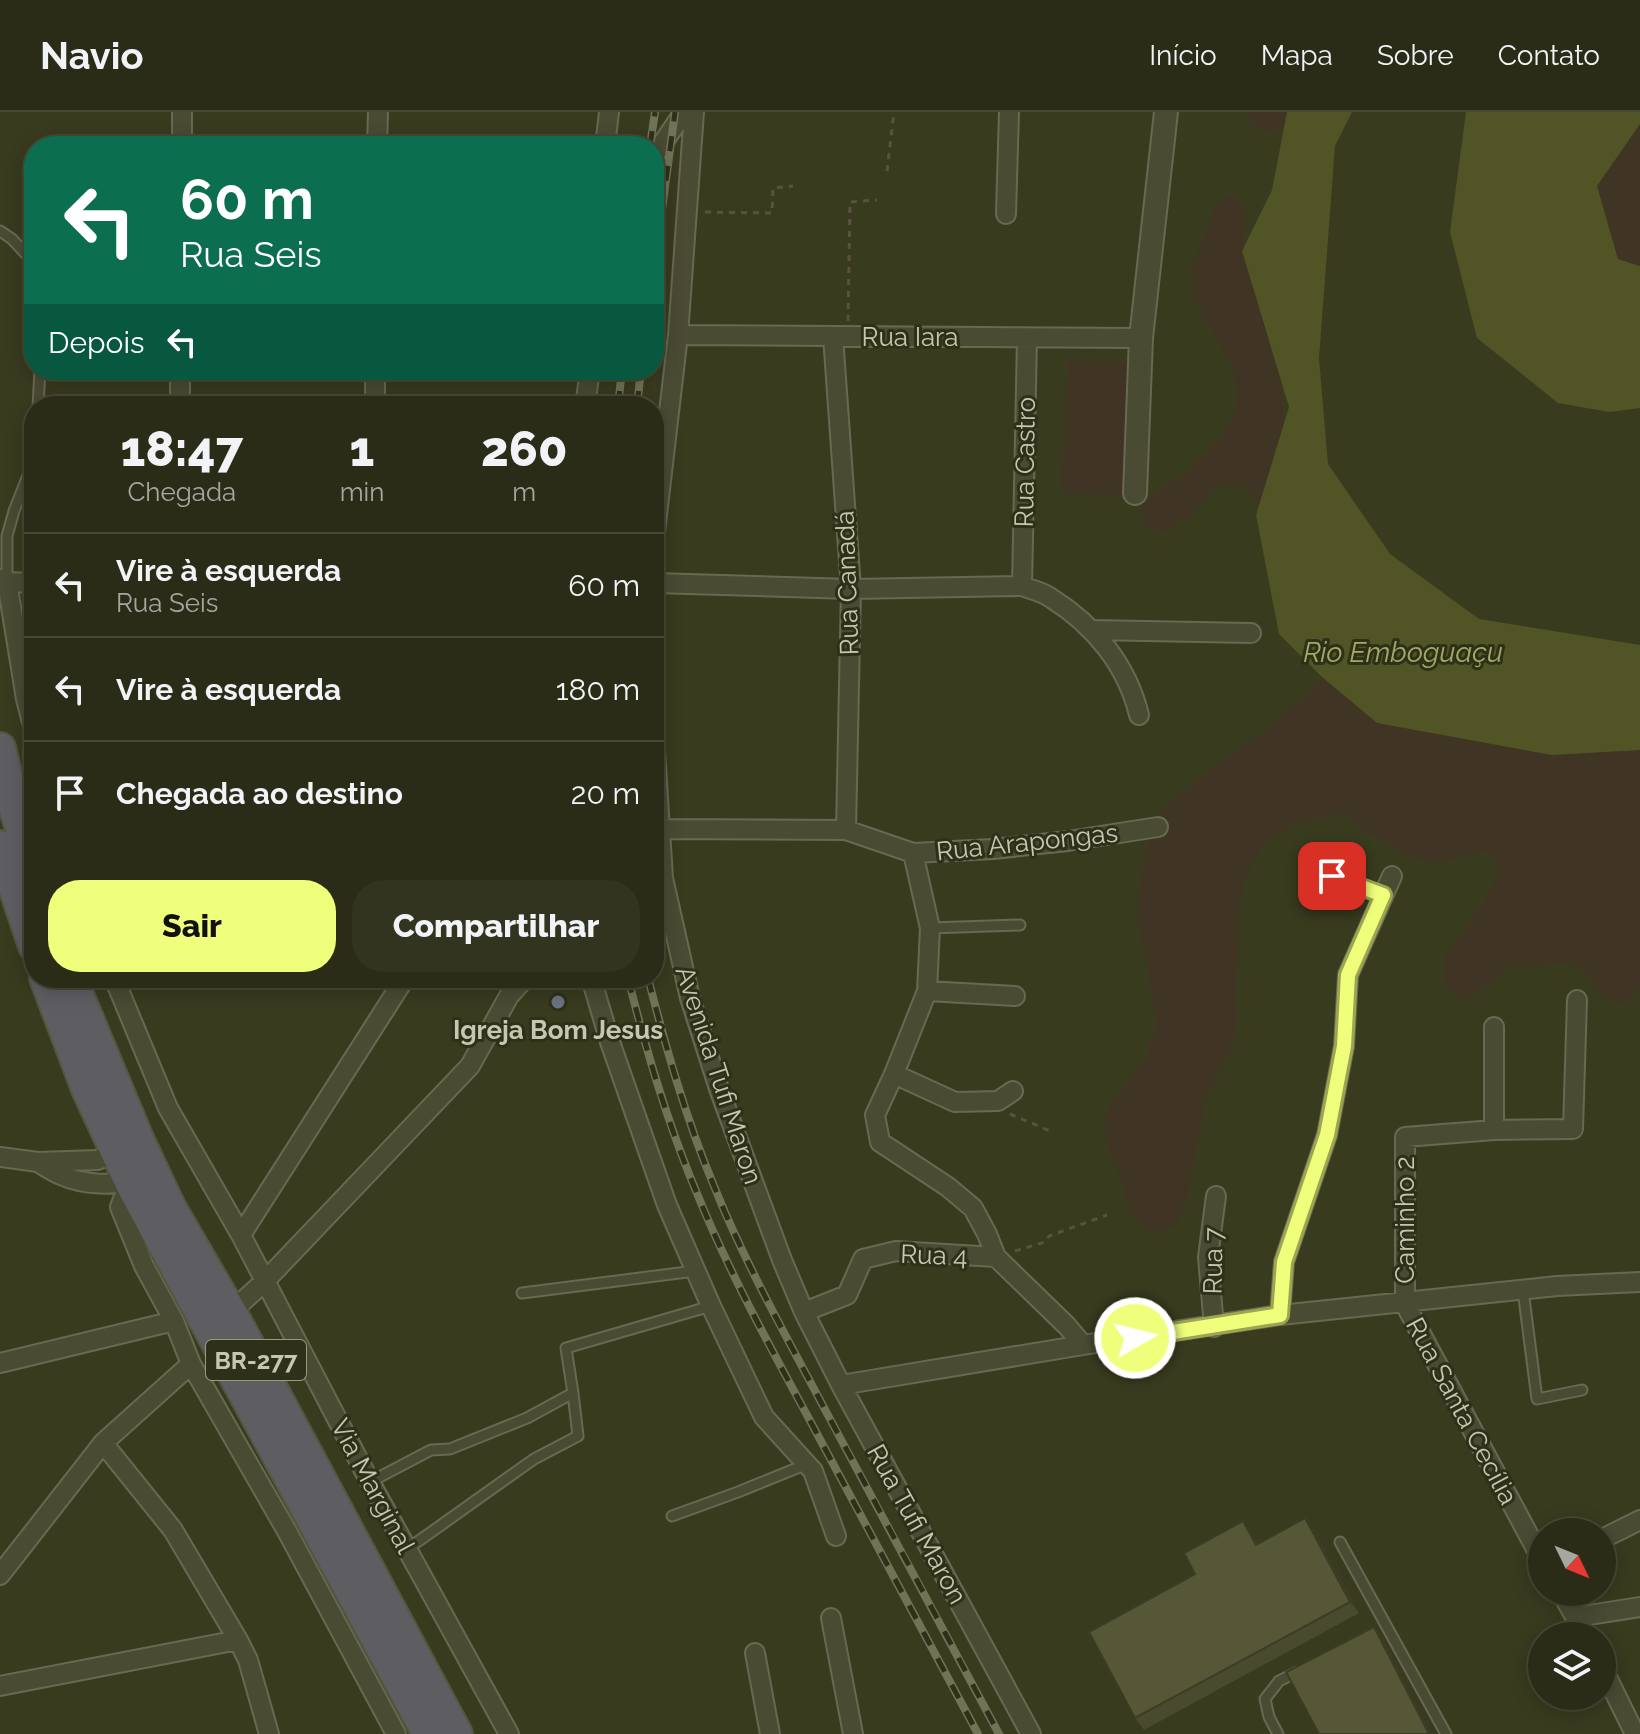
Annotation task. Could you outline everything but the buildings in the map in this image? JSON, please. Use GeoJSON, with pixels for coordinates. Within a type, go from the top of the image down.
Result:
{"type":"FeatureCollection","features":[{"type":"Feature","properties":{"kind":"highway"},"geometry":{"type":"LineString","coordinates":[[0,748],[13,803],[16,878]]}},
{"type":"Feature","properties":{"kind":"highway"},"geometry":{"type":"LineString","coordinates":[[0,846],[16,878],[24,908]]}},
{"type":"Feature","properties":{"kind":"highway","name":"BR-277"},"geometry":{"type":"LineString","coordinates":[[49,988],[87,1089],[135,1162],[170,1207],[231,1312],[457,1734]]}},
{"type":"Feature","properties":{"kind":"highway","name":"BR-277"},"geometry":{"type":"LineString","coordinates":[[74,988],[135,1162],[390,1693],[428,1734]]}},
{"type":"Feature","properties":{"kind":"street"},"geometry":{"type":"LineString","coordinates":[[182,112],[182,136]]}},
{"type":"Feature","properties":{"kind":"street"},"geometry":{"type":"LineString","coordinates":[[377,136],[378,112]]}},
{"type":"Feature","properties":{"kind":"street"},"geometry":{"type":"LineString","coordinates":[[606,136],[609,112]]}},
{"type":"Feature","properties":{"kind":"street"},"geometry":{"type":"LineString","coordinates":[[664,141],[684,112]]}},
{"type":"Feature","properties":{"kind":"street"},"geometry":{"type":"LineString","coordinates":[[664,455],[678,335],[694,112]]}},
{"type":"Feature","properties":{"kind":"street"},"geometry":{"type":"LineString","coordinates":[[1006,214],[1009,112]]}},
{"type":"Feature","properties":{"kind":"street"},"geometry":{"type":"LineString","coordinates":[[1135,493],[1141,338],[1166,112]]}},
{"type":"Feature","properties":{"kind":"street","name":"Rua Iara"},"geometry":{"type":"LineString","coordinates":[[678,335],[1141,338]]}},
{"type":"Feature","properties":{"kind":"street","name":"Rua Canadá"},"geometry":{"type":"LineString","coordinates":[[840,336],[851,589],[846,830]]}},
{"type":"Feature","properties":{"kind":"street","name":"Rua Castro"},"geometry":{"type":"LineString","coordinates":[[1022,586],[1027,338]]}},
{"type":"Feature","properties":{"kind":"street"},"geometry":{"type":"LineString","coordinates":[[24,582],[3,581],[24,689]]}},
{"type":"Feature","properties":{"kind":"street"},"geometry":{"type":"LineString","coordinates":[[664,583],[851,589],[1022,586],[1049,596],[1092,630],[1118,664],[1133,692],[1139,715]]}},
{"type":"Feature","properties":{"kind":"street"},"geometry":{"type":"LineString","coordinates":[[1092,630],[1251,633]]}},
{"type":"Feature","properties":{"kind":"street","name":"Rua Arapongas"},"geometry":{"type":"LineString","coordinates":[[664,829],[846,830],[913,853],[993,849],[1158,827]]}},
{"type":"Feature","properties":{"kind":"street"},"geometry":{"type":"LineString","coordinates":[[913,853],[930,928],[927,991],[875,1115],[880,1142],[948,1187],[973,1208],[996,1257],[1083,1345]]}},
{"type":"Feature","properties":{"kind":"street"},"geometry":{"type":"LineString","coordinates":[[1280,1315],[1284,1262],[1327,1135],[1344,1046],[1348,975],[1392,876]]}},
{"type":"Feature","properties":{"kind":"street","name":"Avenida Tufi Maron"},"geometry":{"type":"LineString","coordinates":[[664,882],[690,998],[719,1089],[804,1312]]}},
{"type":"Feature","properties":{"kind":"street","name":"Via Marginal"},"geometry":{"type":"LineString","coordinates":[[118,988],[168,1108],[241,1235],[406,1550],[509,1734]]}},
{"type":"Feature","properties":{"kind":"street"},"geometry":{"type":"LineString","coordinates":[[241,1235],[399,988]]}},
{"type":"Feature","properties":{"kind":"street"},"geometry":{"type":"LineString","coordinates":[[231,1312],[265,1281],[470,1066],[516,988]]}},
{"type":"Feature","properties":{"kind":"street"},"geometry":{"type":"LineString","coordinates":[[594,988],[667,1205],[695,1271],[764,1417],[813,1471],[836,1536]]}},
{"type":"Feature","properties":{"kind":"street"},"geometry":{"type":"LineString","coordinates":[[927,991],[1015,996]]}},
{"type":"Feature","properties":{"kind":"street"},"geometry":{"type":"LineString","coordinates":[[1494,1027],[1494,1130],[1573,1129],[1577,1000]]}},
{"type":"Feature","properties":{"kind":"street"},"geometry":{"type":"LineString","coordinates":[[894,1074],[955,1102],[1006,1096]]}},
{"type":"Feature","properties":{"kind":"street","name":"Caminho 2"},"geometry":{"type":"LineString","coordinates":[[1405,1304],[1405,1137],[1494,1130]]}},
{"type":"Feature","properties":{"kind":"street"},"geometry":{"type":"LineString","coordinates":[[0,1157],[38,1162],[135,1162]]}},
{"type":"Feature","properties":{"kind":"street"},"geometry":{"type":"LineString","coordinates":[[38,1162],[63,1177],[111,1185],[135,1162]]}},
{"type":"Feature","properties":{"kind":"street"},"geometry":{"type":"LineString","coordinates":[[135,1162],[120,1207],[144,1266],[174,1321],[191,1364],[288,1533],[390,1693],[396,1734]]}},
{"type":"Feature","properties":{"kind":"street","name":"Rua 7"},"geometry":{"type":"LineString","coordinates":[[1214,1327],[1208,1257],[1216,1196]]}},
{"type":"Feature","properties":{"kind":"street","name":"Rua 4"},"geometry":{"type":"LineString","coordinates":[[804,1312],[847,1295],[863,1259],[896,1251],[996,1257]]}},
{"type":"Feature","properties":{"kind":"street"},"geometry":{"type":"LineString","coordinates":[[841,1385],[1280,1315],[1557,1286],[1640,1282]]}},
{"type":"Feature","properties":{"kind":"street","name":"Rua Santa Cecília"},"geometry":{"type":"LineString","coordinates":[[1405,1304],[1528,1534]]}},
{"type":"Feature","properties":{"kind":"street","name":"Rua Tufi Maron"},"geometry":{"type":"LineString","coordinates":[[804,1312],[1031,1734]]}},
{"type":"Feature","properties":{"kind":"street"},"geometry":{"type":"LineString","coordinates":[[0,1363],[174,1321]]}},
{"type":"Feature","properties":{"kind":"street"},"geometry":{"type":"LineString","coordinates":[[0,1575],[103,1443],[191,1364]]}},
{"type":"Feature","properties":{"kind":"street"},"geometry":{"type":"LineString","coordinates":[[103,1443],[173,1530],[238,1640],[248,1660],[269,1734]]}},
{"type":"Feature","properties":{"kind":"street"},"geometry":{"type":"LineString","coordinates":[[1616,1532],[1640,1520]]}},
{"type":"Feature","properties":{"kind":"street"},"geometry":{"type":"LineString","coordinates":[[1569,1606],[1579,1622]]}},
{"type":"Feature","properties":{"kind":"street"},"geometry":{"type":"LineString","coordinates":[[1576,1617],[1640,1607]]}},
{"type":"Feature","properties":{"kind":"street"},"geometry":{"type":"LineString","coordinates":[[831,1618],[853,1734]]}},
{"type":"Feature","properties":{"kind":"street"},"geometry":{"type":"LineString","coordinates":[[0,1686],[238,1640]]}},
{"type":"Feature","properties":{"kind":"street"},"geometry":{"type":"LineString","coordinates":[[755,1653],[770,1734]]}},
{"type":"Feature","properties":{"kind":"street"},"geometry":{"type":"LineString","coordinates":[[1616,1695],[1635,1734]]}},
{"type":"Feature","properties":{"kind":"lane"},"geometry":{"type":"LineString","coordinates":[[0,231],[24,252]]}},
{"type":"Feature","properties":{"kind":"lane"},"geometry":{"type":"LineString","coordinates":[[3,581],[7,536],[24,486]]}},
{"type":"Feature","properties":{"kind":"lane"},"geometry":{"type":"LineString","coordinates":[[1332,876],[1383,895]]}},
{"type":"Feature","properties":{"kind":"lane"},"geometry":{"type":"LineString","coordinates":[[930,928],[1020,925]]}},
{"type":"Feature","properties":{"kind":"lane"},"geometry":{"type":"LineString","coordinates":[[522,1293],[695,1271]]}},
{"type":"Feature","properties":{"kind":"lane"},"geometry":{"type":"LineString","coordinates":[[1523,1290],[1537,1399],[1582,1390]]}},
{"type":"Feature","properties":{"kind":"lane"},"geometry":{"type":"LineString","coordinates":[[406,1550],[534,1459],[578,1436],[566,1348],[711,1306]]}},
{"type":"Feature","properties":{"kind":"lane"},"geometry":{"type":"LineString","coordinates":[[370,1482],[431,1450],[450,1449],[527,1418],[573,1393]]}},
{"type":"Feature","properties":{"kind":"lane"},"geometry":{"type":"LineString","coordinates":[[672,1516],[807,1464]]}},
{"type":"Feature","properties":{"kind":"lane"},"geometry":{"type":"LineString","coordinates":[[1340,1542],[1446,1734]]}},
{"type":"Feature","properties":{"kind":"lane"},"geometry":{"type":"LineString","coordinates":[[1372,1633],[1386,1627]]}},
{"type":"Feature","properties":{"kind":"lane"},"geometry":{"type":"LineString","coordinates":[[1278,1734],[1269,1717],[1265,1699],[1279,1681],[1306,1668]]}},
{"type":"Feature","properties":{"kind":"path"},"geometry":{"type":"LineString","coordinates":[[887,171],[894,112]]}},
{"type":"Feature","properties":{"kind":"path"},"geometry":{"type":"LineString","coordinates":[[687,212],[772,213],[773,188],[793,186]]}},
{"type":"Feature","properties":{"kind":"path"},"geometry":{"type":"LineString","coordinates":[[840,336],[850,202],[877,200]]}},
{"type":"Feature","properties":{"kind":"path"},"geometry":{"type":"LineString","coordinates":[[1006,1096],[999,1109],[1050,1131]]}},
{"type":"Feature","properties":{"kind":"path"},"geometry":{"type":"LineString","coordinates":[[996,1257],[1045,1242],[1049,1236],[1107,1215]]}},
{"type":"Feature","properties":{"kind":"shaded area"},"geometry":{"type":"Polygon","coordinates":[[[1248,112],[1294,112],[1294,116],[1282,127],[1264,133],[1249,123],[1248,112]]]}},
{"type":"Feature","properties":{"kind":"shaded area"},"geometry":{"type":"Polygon","coordinates":[[[1640,124],[1640,266],[1618,259],[1597,186],[1640,124]]]}},
{"type":"Feature","properties":{"kind":"shaded area"},"geometry":{"type":"Polygon","coordinates":[[[1234,193],[1246,211],[1247,257],[1283,373],[1281,491],[1259,503],[1243,487],[1220,484],[1187,518],[1168,532],[1143,527],[1144,503],[1160,487],[1181,477],[1228,428],[1237,405],[1236,383],[1230,361],[1193,296],[1191,272],[1216,204],[1234,193]]]}},
{"type":"Feature","properties":{"kind":"shaded area"},"geometry":{"type":"Polygon","coordinates":[[[1068,359],[1130,362],[1123,496],[1061,493],[1068,359]]]}},
{"type":"Feature","properties":{"kind":"shaded area"},"geometry":{"type":"Polygon","coordinates":[[[1322,677],[1377,723],[1552,755],[1640,750],[1640,988],[1625,1005],[1597,995],[1587,972],[1562,962],[1509,968],[1464,1003],[1445,984],[1444,958],[1474,917],[1500,873],[1489,851],[1435,863],[1408,855],[1360,829],[1345,812],[1293,827],[1269,840],[1252,862],[1242,887],[1236,1025],[1230,1051],[1206,1098],[1186,1202],[1175,1226],[1150,1233],[1131,1214],[1125,1189],[1105,1141],[1106,1113],[1148,1052],[1156,1027],[1137,917],[1149,838],[1160,813],[1179,795],[1305,697],[1322,677]]]}},
{"type":"Feature","properties":{"kind":"water","name":"Rio Emboguaçu"},"geometry":{"type":"Polygon","coordinates":[[[1287,112],[1352,112],[1335,146],[1319,358],[1328,464],[1390,554],[1479,619],[1640,645],[1640,750],[1552,755],[1377,723],[1322,677],[1279,634],[1256,515],[1289,407],[1242,251],[1272,190],[1287,112]]]}},
{"type":"Feature","properties":{"kind":"water"},"geometry":{"type":"Polygon","coordinates":[[[1466,112],[1640,112],[1640,124],[1597,186],[1618,259],[1640,266],[1640,408],[1609,412],[1558,403],[1477,338],[1450,232],[1466,112]]]}},
{"type":"Feature","properties":{"kind":"railway"},"geometry":{"type":"LineString","coordinates":[[651,136],[655,112]]}},
{"type":"Feature","properties":{"kind":"railway"},"geometry":{"type":"LineString","coordinates":[[664,195],[675,112]]}},
{"type":"Feature","properties":{"kind":"railway"},"geometry":{"type":"LineString","coordinates":[[619,396],[621,380]]}},
{"type":"Feature","properties":{"kind":"railway"},"geometry":{"type":"LineString","coordinates":[[638,396],[640,380]]}},
{"type":"Feature","properties":{"kind":"railway"},"geometry":{"type":"LineString","coordinates":[[631,988],[666,1112],[709,1222],[768,1342],[978,1734]]}},
{"type":"Feature","properties":{"kind":"railway"},"geometry":{"type":"LineString","coordinates":[[651,988],[694,1135],[740,1245],[999,1734]]}},
{"type":"Feature","properties":{"kind":"place","name":"Igreja Bom Jesus"},"geometry":{"type":"Point","coordinates":[558,1002]}},
{"type":"Feature","properties":{"kind":"route"},"geometry":{"type":"LineString","coordinates":[[1135,1338],[1280,1315],[1284,1262],[1327,1135],[1344,1046],[1348,975],[1383,895],[1332,876]]}}]}
